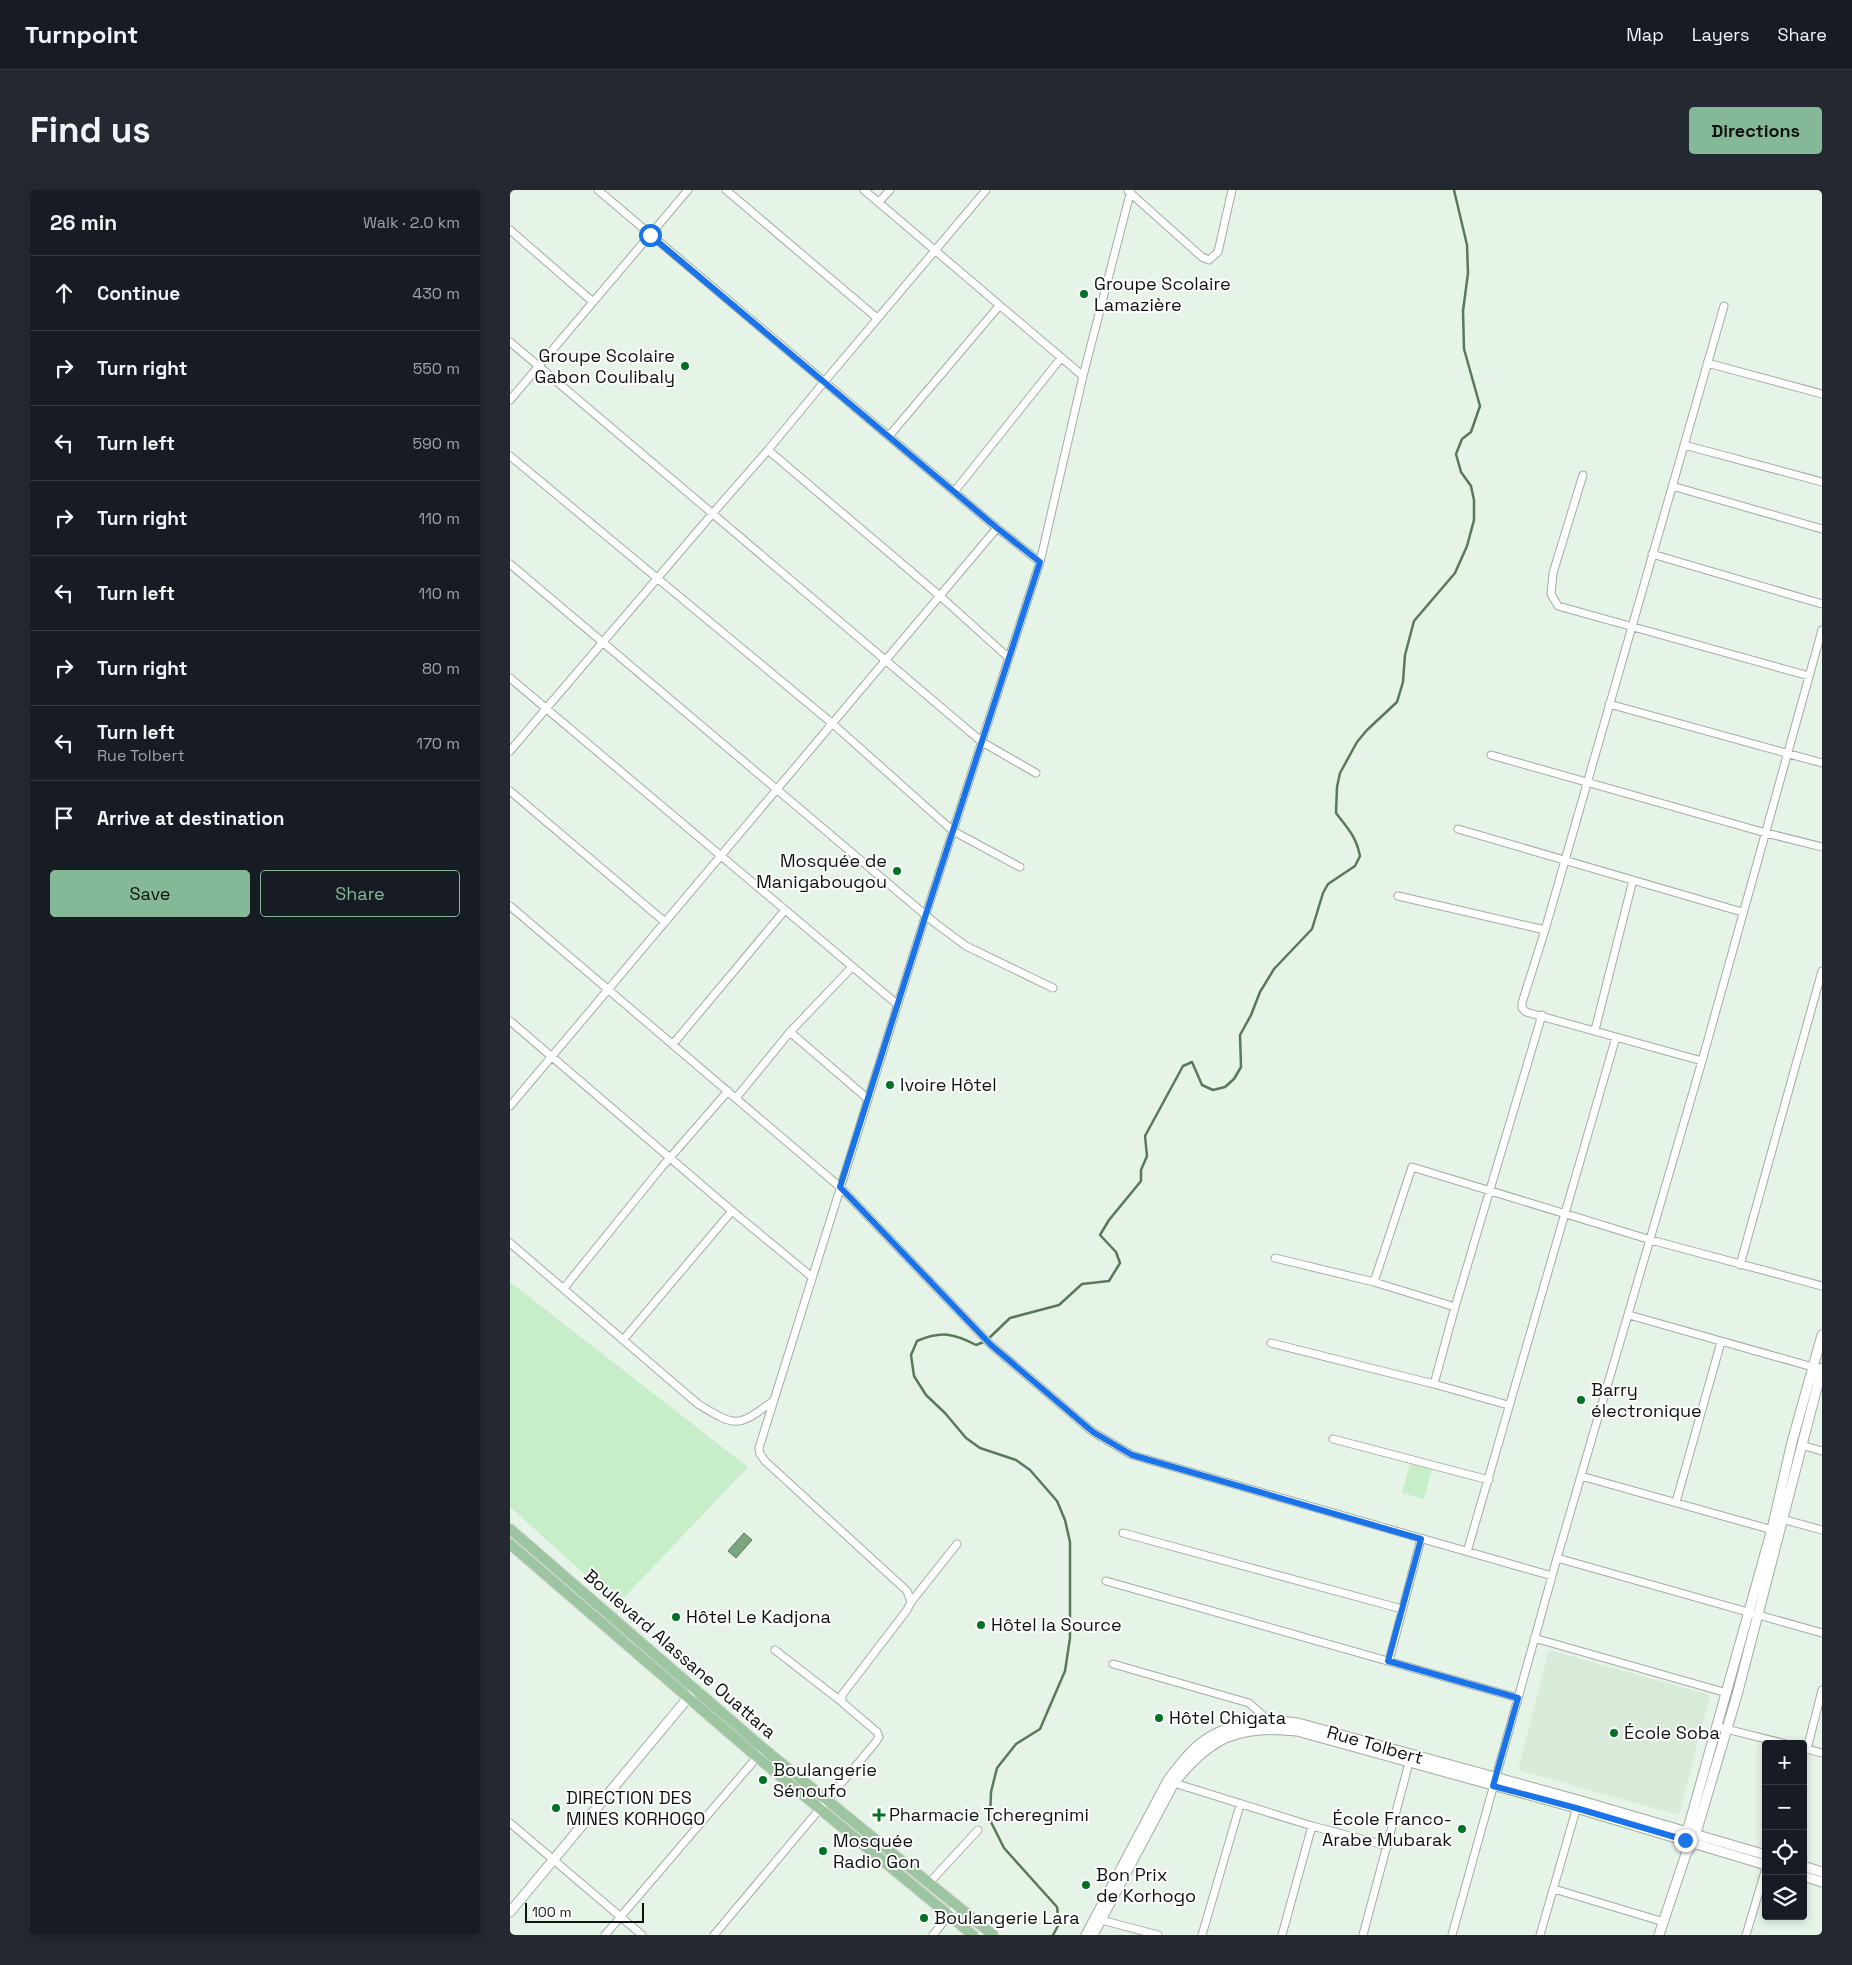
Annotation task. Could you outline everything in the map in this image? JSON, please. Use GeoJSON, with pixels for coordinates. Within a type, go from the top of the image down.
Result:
{"type":"FeatureCollection","features":[{"type":"Feature","properties":{"kind":"main road","name":"Boulevard Alassane Ouattara"},"geometry":{"type":"LineString","coordinates":[[510,1529],[695,1689],[760,1753]]}},
{"type":"Feature","properties":{"kind":"main road","name":"Boulevard Alassane Ouattara"},"geometry":{"type":"LineString","coordinates":[[510,1544],[687,1698],[760,1753],[824,1805],[973,1935]]}},
{"type":"Feature","properties":{"kind":"main road"},"geometry":{"type":"LineString","coordinates":[[559,1587],[567,1578]]}},
{"type":"Feature","properties":{"kind":"main road","name":"Boulevard Alassane Ouattara"},"geometry":{"type":"LineString","coordinates":[[824,1805],[929,1883],[993,1935]]}},
{"type":"Feature","properties":{"kind":"street"},"geometry":{"type":"LineString","coordinates":[[598,190],[954,492],[1040,562]]}},
{"type":"Feature","properties":{"kind":"street"},"geometry":{"type":"LineString","coordinates":[[510,400],[688,190]]}},
{"type":"Feature","properties":{"kind":"street"},"geometry":{"type":"LineString","coordinates":[[726,190],[878,318]]}},
{"type":"Feature","properties":{"kind":"street"},"geometry":{"type":"LineString","coordinates":[[864,190],[1083,376]]}},
{"type":"Feature","properties":{"kind":"street"},"geometry":{"type":"LineString","coordinates":[[879,202],[890,190]]}},
{"type":"Feature","properties":{"kind":"street"},"geometry":{"type":"LineString","coordinates":[[510,752],[768,450],[986,190]]}},
{"type":"Feature","properties":{"kind":"street"},"geometry":{"type":"LineString","coordinates":[[910,1602],[907,1591],[764,1461],[760,1454],[761,1439],[926,914],[1040,562],[1083,376],[1129,191],[1202,257],[1209,260],[1218,252],[1232,190]]}},
{"type":"Feature","properties":{"kind":"street"},"geometry":{"type":"LineString","coordinates":[[510,230],[593,302]]}},
{"type":"Feature","properties":{"kind":"street"},"geometry":{"type":"LineString","coordinates":[[889,436],[999,306]]}},
{"type":"Feature","properties":{"kind":"street"},"geometry":{"type":"LineString","coordinates":[[1702,1061],[1526,1012],[1522,1008],[1522,1003],[1545,930],[1724,306]]}},
{"type":"Feature","properties":{"kind":"street"},"geometry":{"type":"LineString","coordinates":[[510,342],[982,742],[1036,773]]}},
{"type":"Feature","properties":{"kind":"street"},"geometry":{"type":"LineString","coordinates":[[954,492],[1061,358]]}},
{"type":"Feature","properties":{"kind":"street"},"geometry":{"type":"LineString","coordinates":[[1707,363],[1822,394]]}},
{"type":"Feature","properties":{"kind":"street"},"geometry":{"type":"LineString","coordinates":[[1684,445],[1822,482]]}},
{"type":"Feature","properties":{"kind":"street"},"geometry":{"type":"LineString","coordinates":[[768,450],[940,596],[1009,658]]}},
{"type":"Feature","properties":{"kind":"street"},"geometry":{"type":"LineString","coordinates":[[510,456],[833,724],[954,831],[1020,867]]}},
{"type":"Feature","properties":{"kind":"street"},"geometry":{"type":"LineString","coordinates":[[1583,475],[1553,573],[1551,594],[1558,606],[1810,676]]}},
{"type":"Feature","properties":{"kind":"street"},"geometry":{"type":"LineString","coordinates":[[1672,486],[1822,529]]}},
{"type":"Feature","properties":{"kind":"street"},"geometry":{"type":"LineString","coordinates":[[510,1106],[997,528]]}},
{"type":"Feature","properties":{"kind":"street"},"geometry":{"type":"LineString","coordinates":[[1652,554],[1822,604]]}},
{"type":"Feature","properties":{"kind":"street"},"geometry":{"type":"LineString","coordinates":[[510,564],[966,946],[1053,988]]}},
{"type":"Feature","properties":{"kind":"street"},"geometry":{"type":"LineString","coordinates":[[1452,1935],[1534,1638],[1651,1240],[1822,630]]}},
{"type":"Feature","properties":{"kind":"street"},"geometry":{"type":"LineString","coordinates":[[510,678],[898,1005]]}},
{"type":"Feature","properties":{"kind":"street"},"geometry":{"type":"LineString","coordinates":[[1609,704],[1822,763]]}},
{"type":"Feature","properties":{"kind":"street"},"geometry":{"type":"LineString","coordinates":[[1491,755],[1766,833],[1822,847]]}},
{"type":"Feature","properties":{"kind":"street"},"geometry":{"type":"LineString","coordinates":[[510,791],[665,922]]}},
{"type":"Feature","properties":{"kind":"street"},"geometry":{"type":"LineString","coordinates":[[1458,829],[1742,912]]}},
{"type":"Feature","properties":{"kind":"street"},"geometry":{"type":"LineString","coordinates":[[1595,1030],[1633,880]]}},
{"type":"Feature","properties":{"kind":"street"},"geometry":{"type":"LineString","coordinates":[[1398,896],[1545,930]]}},
{"type":"Feature","properties":{"kind":"street"},"geometry":{"type":"LineString","coordinates":[[510,906],[840,1187],[991,1345],[1093,1432],[1132,1455],[1552,1576]]}},
{"type":"Feature","properties":{"kind":"street"},"geometry":{"type":"LineString","coordinates":[[673,1044],[785,910]]}},
{"type":"Feature","properties":{"kind":"street"},"geometry":{"type":"LineString","coordinates":[[736,1098],[790,1032],[852,967]]}},
{"type":"Feature","properties":{"kind":"street"},"geometry":{"type":"LineString","coordinates":[[1740,1265],[1822,971]]}},
{"type":"Feature","properties":{"kind":"street"},"geometry":{"type":"LineString","coordinates":[[1434,1384],[1455,1307],[1542,1016]]}},
{"type":"Feature","properties":{"kind":"street"},"geometry":{"type":"LineString","coordinates":[[510,1021],[812,1277]]}},
{"type":"Feature","properties":{"kind":"street"},"geometry":{"type":"LineString","coordinates":[[790,1032],[868,1099]]}},
{"type":"Feature","properties":{"kind":"street"},"geometry":{"type":"LineString","coordinates":[[1467,1552],[1616,1037]]}},
{"type":"Feature","properties":{"kind":"street"},"geometry":{"type":"LineString","coordinates":[[564,1288],[670,1158],[728,1091]]}},
{"type":"Feature","properties":{"kind":"street"},"geometry":{"type":"LineString","coordinates":[[1374,1282],[1412,1167],[1651,1240],[1822,1286]]}},
{"type":"Feature","properties":{"kind":"street"},"geometry":{"type":"LineString","coordinates":[[623,1340],[732,1211]]}},
{"type":"Feature","properties":{"kind":"street"},"geometry":{"type":"LineString","coordinates":[[510,1243],[698,1404],[722,1418],[735,1422],[750,1419],[774,1401]]}},
{"type":"Feature","properties":{"kind":"street"},"geometry":{"type":"LineString","coordinates":[[1275,1258],[1374,1282],[1455,1307]]}},
{"type":"Feature","properties":{"kind":"street"},"geometry":{"type":"LineString","coordinates":[[1629,1314],[1721,1342],[1820,1368]]}},
{"type":"Feature","properties":{"kind":"street"},"geometry":{"type":"LineString","coordinates":[[1779,1518],[1801,1445],[1820,1368],[1822,1334]]}},
{"type":"Feature","properties":{"kind":"street"},"geometry":{"type":"LineString","coordinates":[[1676,1502],[1721,1342]]}},
{"type":"Feature","properties":{"kind":"street"},"geometry":{"type":"LineString","coordinates":[[1271,1343],[1434,1384],[1508,1405]]}},
{"type":"Feature","properties":{"kind":"street"},"geometry":{"type":"LineString","coordinates":[[1691,1837],[1726,1693],[1752,1614],[1776,1531],[1792,1442],[1820,1368]]}},
{"type":"Feature","properties":{"kind":"street"},"geometry":{"type":"LineString","coordinates":[[1333,1439],[1489,1480]]}},
{"type":"Feature","properties":{"kind":"street"},"geometry":{"type":"LineString","coordinates":[[1801,1445],[1822,1451]]}},
{"type":"Feature","properties":{"kind":"street"},"geometry":{"type":"LineString","coordinates":[[1581,1476],[1776,1531]]}},
{"type":"Feature","properties":{"kind":"street"},"geometry":{"type":"LineString","coordinates":[[1779,1518],[1822,1530]]}},
{"type":"Feature","properties":{"kind":"street"},"geometry":{"type":"LineString","coordinates":[[1123,1534],[1402,1609]]}},
{"type":"Feature","properties":{"kind":"street"},"geometry":{"type":"LineString","coordinates":[[1388,1661],[1421,1539]]}},
{"type":"Feature","properties":{"kind":"street"},"geometry":{"type":"LineString","coordinates":[[842,1702],[842,1695],[908,1610],[910,1602],[958,1544]]}},
{"type":"Feature","properties":{"kind":"street"},"geometry":{"type":"LineString","coordinates":[[1557,1558],[1822,1633]]}},
{"type":"Feature","properties":{"kind":"street"},"geometry":{"type":"LineString","coordinates":[[1106,1581],[1518,1698]]}},
{"type":"Feature","properties":{"kind":"street"},"geometry":{"type":"LineString","coordinates":[[1659,1935],[1728,1729],[1752,1614]]}},
{"type":"Feature","properties":{"kind":"street"},"geometry":{"type":"LineString","coordinates":[[1534,1638],[1726,1693]]}},
{"type":"Feature","properties":{"kind":"street"},"geometry":{"type":"LineString","coordinates":[[714,1935],[879,1737],[873,1728],[842,1702],[775,1650]]}},
{"type":"Feature","properties":{"kind":"street"},"geometry":{"type":"LineString","coordinates":[[1113,1664],[1250,1703],[1269,1721]]}},
{"type":"Feature","properties":{"kind":"street"},"geometry":{"type":"LineString","coordinates":[[510,1912],[695,1689]]}},
{"type":"Feature","properties":{"kind":"street"},"geometry":{"type":"LineString","coordinates":[[1807,1742],[1822,1690]]}},
{"type":"Feature","properties":{"kind":"street","name":"Rue Tolbert"},"geometry":{"type":"LineString","coordinates":[[1086,1935],[1168,1780],[1187,1755],[1197,1746],[1220,1733],[1244,1724],[1269,1721],[1298,1723],[1494,1783]]}},
{"type":"Feature","properties":{"kind":"street"},"geometry":{"type":"LineString","coordinates":[[1718,1727],[1771,1740]]}},
{"type":"Feature","properties":{"kind":"street","name":"Rue Tolbert"},"geometry":{"type":"LineString","coordinates":[[1093,1935],[1174,1783],[1191,1762],[1211,1745],[1240,1732],[1269,1729],[1296,1731],[1409,1763],[1577,1804],[1691,1837],[1762,1854]]}},
{"type":"Feature","properties":{"kind":"street"},"geometry":{"type":"LineString","coordinates":[[1807,1749],[1822,1753]]}},
{"type":"Feature","properties":{"kind":"street"},"geometry":{"type":"LineString","coordinates":[[605,1935],[760,1753]]}},
{"type":"Feature","properties":{"kind":"street"},"geometry":{"type":"LineString","coordinates":[[1363,1935],[1409,1763]]}},
{"type":"Feature","properties":{"kind":"street"},"geometry":{"type":"LineString","coordinates":[[1174,1783],[1240,1805],[1388,1846]]}},
{"type":"Feature","properties":{"kind":"street"},"geometry":{"type":"LineString","coordinates":[[1540,1935],[1577,1804]]}},
{"type":"Feature","properties":{"kind":"street"},"geometry":{"type":"LineString","coordinates":[[1202,1935],[1240,1805]]}},
{"type":"Feature","properties":{"kind":"street"},"geometry":{"type":"LineString","coordinates":[[510,1824],[642,1935]]}},
{"type":"Feature","properties":{"kind":"street"},"geometry":{"type":"LineString","coordinates":[[1282,1935],[1312,1826]]}},
{"type":"Feature","properties":{"kind":"street"},"geometry":{"type":"LineString","coordinates":[[929,1883],[978,1830]]}},
{"type":"Feature","properties":{"kind":"street","name":"Rue Tolbert"},"geometry":{"type":"LineString","coordinates":[[1691,1837],[1762,1864]]}},
{"type":"Feature","properties":{"kind":"street"},"geometry":{"type":"LineString","coordinates":[[1807,1867],[1822,1872]]}},
{"type":"Feature","properties":{"kind":"street"},"geometry":{"type":"LineString","coordinates":[[1746,1935],[1763,1875]]}},
{"type":"Feature","properties":{"kind":"street"},"geometry":{"type":"LineString","coordinates":[[1807,1877],[1822,1882]]}},
{"type":"Feature","properties":{"kind":"street"},"geometry":{"type":"LineString","coordinates":[[1554,1889],[1664,1922]]}},
{"type":"Feature","properties":{"kind":"street"},"geometry":{"type":"LineString","coordinates":[[933,1935],[957,1905]]}},
{"type":"Feature","properties":{"kind":"street"},"geometry":{"type":"LineString","coordinates":[[1101,1920],[1158,1935]]}},
{"type":"Feature","properties":{"kind":"shaded area"},"geometry":{"type":"Polygon","coordinates":[[[510,1282],[748,1467],[618,1604],[510,1507],[510,1282]]]}},
{"type":"Feature","properties":{"kind":"shaded area"},"geometry":{"type":"Polygon","coordinates":[[[1410,1464],[1432,1469],[1424,1499],[1402,1493],[1410,1464]]]}},
{"type":"Feature","properties":{"kind":"shaded area"},"geometry":{"type":"Polygon","coordinates":[[[744,1533],[752,1540],[736,1558],[728,1551],[744,1533]]]}},
{"type":"Feature","properties":{"kind":"shaded area","name":"École Soba"},"geometry":{"type":"Polygon","coordinates":[[[1549,1650],[1710,1695],[1679,1815],[1518,1770],[1549,1650]]]}},
{"type":"Feature","properties":{"kind":"waterway"},"geometry":{"type":"LineString","coordinates":[[1053,1935],[1059,1924],[1057,1907],[1004,1848],[990,1820],[991,1792],[997,1768],[1016,1744],[1040,1729],[1065,1671],[1070,1638],[1070,1542],[1065,1520],[1057,1501],[1030,1470],[1016,1460],[980,1448],[966,1438],[945,1413],[926,1395],[914,1376],[911,1355],[917,1341],[933,1336],[954,1336],[976,1345],[986,1341],[1010,1318],[1059,1305],[1082,1284],[1109,1281],[1120,1263],[1116,1252],[1100,1235],[1109,1220],[1141,1181],[1141,1170],[1147,1156],[1145,1136],[1183,1066],[1192,1062],[1202,1085],[1213,1090],[1225,1087],[1234,1079],[1241,1067],[1240,1035],[1251,1015],[1260,992],[1274,969],[1312,929],[1323,893],[1328,884],[1355,866],[1360,856],[1354,838],[1336,813],[1337,787],[1340,773],[1357,742],[1397,702],[1403,682],[1405,655],[1414,621],[1455,573],[1467,546],[1474,520],[1474,500],[1471,486],[1461,472],[1456,454],[1462,439],[1471,432],[1480,406],[1464,349],[1463,311],[1468,273],[1467,245],[1454,190]]}},
{"type":"Feature","properties":{"kind":"place","name":"Groupe Scolaire Lamazière"},"geometry":{"type":"Point","coordinates":[1084,294]}},
{"type":"Feature","properties":{"kind":"place","name":"Groupe Scolaire Gabon Coulibaly"},"geometry":{"type":"Point","coordinates":[685,366]}},
{"type":"Feature","properties":{"kind":"place","name":"Mosquée de Manigabougou"},"geometry":{"type":"Point","coordinates":[897,871]}},
{"type":"Feature","properties":{"kind":"place","name":"Ivoire Hôtel"},"geometry":{"type":"Point","coordinates":[890,1085]}},
{"type":"Feature","properties":{"kind":"place","name":"Barry électronique"},"geometry":{"type":"Point","coordinates":[1581,1400]}},
{"type":"Feature","properties":{"kind":"place","name":"Hôtel Le Kadjona"},"geometry":{"type":"Point","coordinates":[676,1617]}},
{"type":"Feature","properties":{"kind":"place","name":"Hôtel la Source"},"geometry":{"type":"Point","coordinates":[981,1625]}},
{"type":"Feature","properties":{"kind":"place","name":"Hôtel Chigata"},"geometry":{"type":"Point","coordinates":[1159,1718]}},
{"type":"Feature","properties":{"kind":"place","name":"École Soba"},"geometry":{"type":"Point","coordinates":[1614,1733]}},
{"type":"Feature","properties":{"kind":"place","name":"Boulangerie Sénoufo"},"geometry":{"type":"Point","coordinates":[763,1780]}},
{"type":"Feature","properties":{"kind":"place","name":"DIRECTION DES MINES KORHOGO"},"geometry":{"type":"Point","coordinates":[556,1808]}},
{"type":"Feature","properties":{"kind":"place","name":"Pharmacie Tcheregnimi"},"geometry":{"type":"Point","coordinates":[879,1815]}},
{"type":"Feature","properties":{"kind":"place","name":"École Franco- Arabe Mubarak"},"geometry":{"type":"Point","coordinates":[1462,1829]}},
{"type":"Feature","properties":{"kind":"place","name":"Mosquée Radio Gon"},"geometry":{"type":"Point","coordinates":[823,1851]}},
{"type":"Feature","properties":{"kind":"place","name":"Bon Prix de Korhogo"},"geometry":{"type":"Point","coordinates":[1086,1885]}},
{"type":"Feature","properties":{"kind":"place","name":"Boulangerie Lara"},"geometry":{"type":"Point","coordinates":[924,1918]}},
{"type":"Feature","properties":{"kind":"route"},"geometry":{"type":"LineString","coordinates":[[650,235],[997,528],[1040,562],[840,1187],[991,1345],[1093,1432],[1132,1455],[1421,1539],[1388,1661],[1518,1698],[1493,1786],[1685,1840]]}}]}
